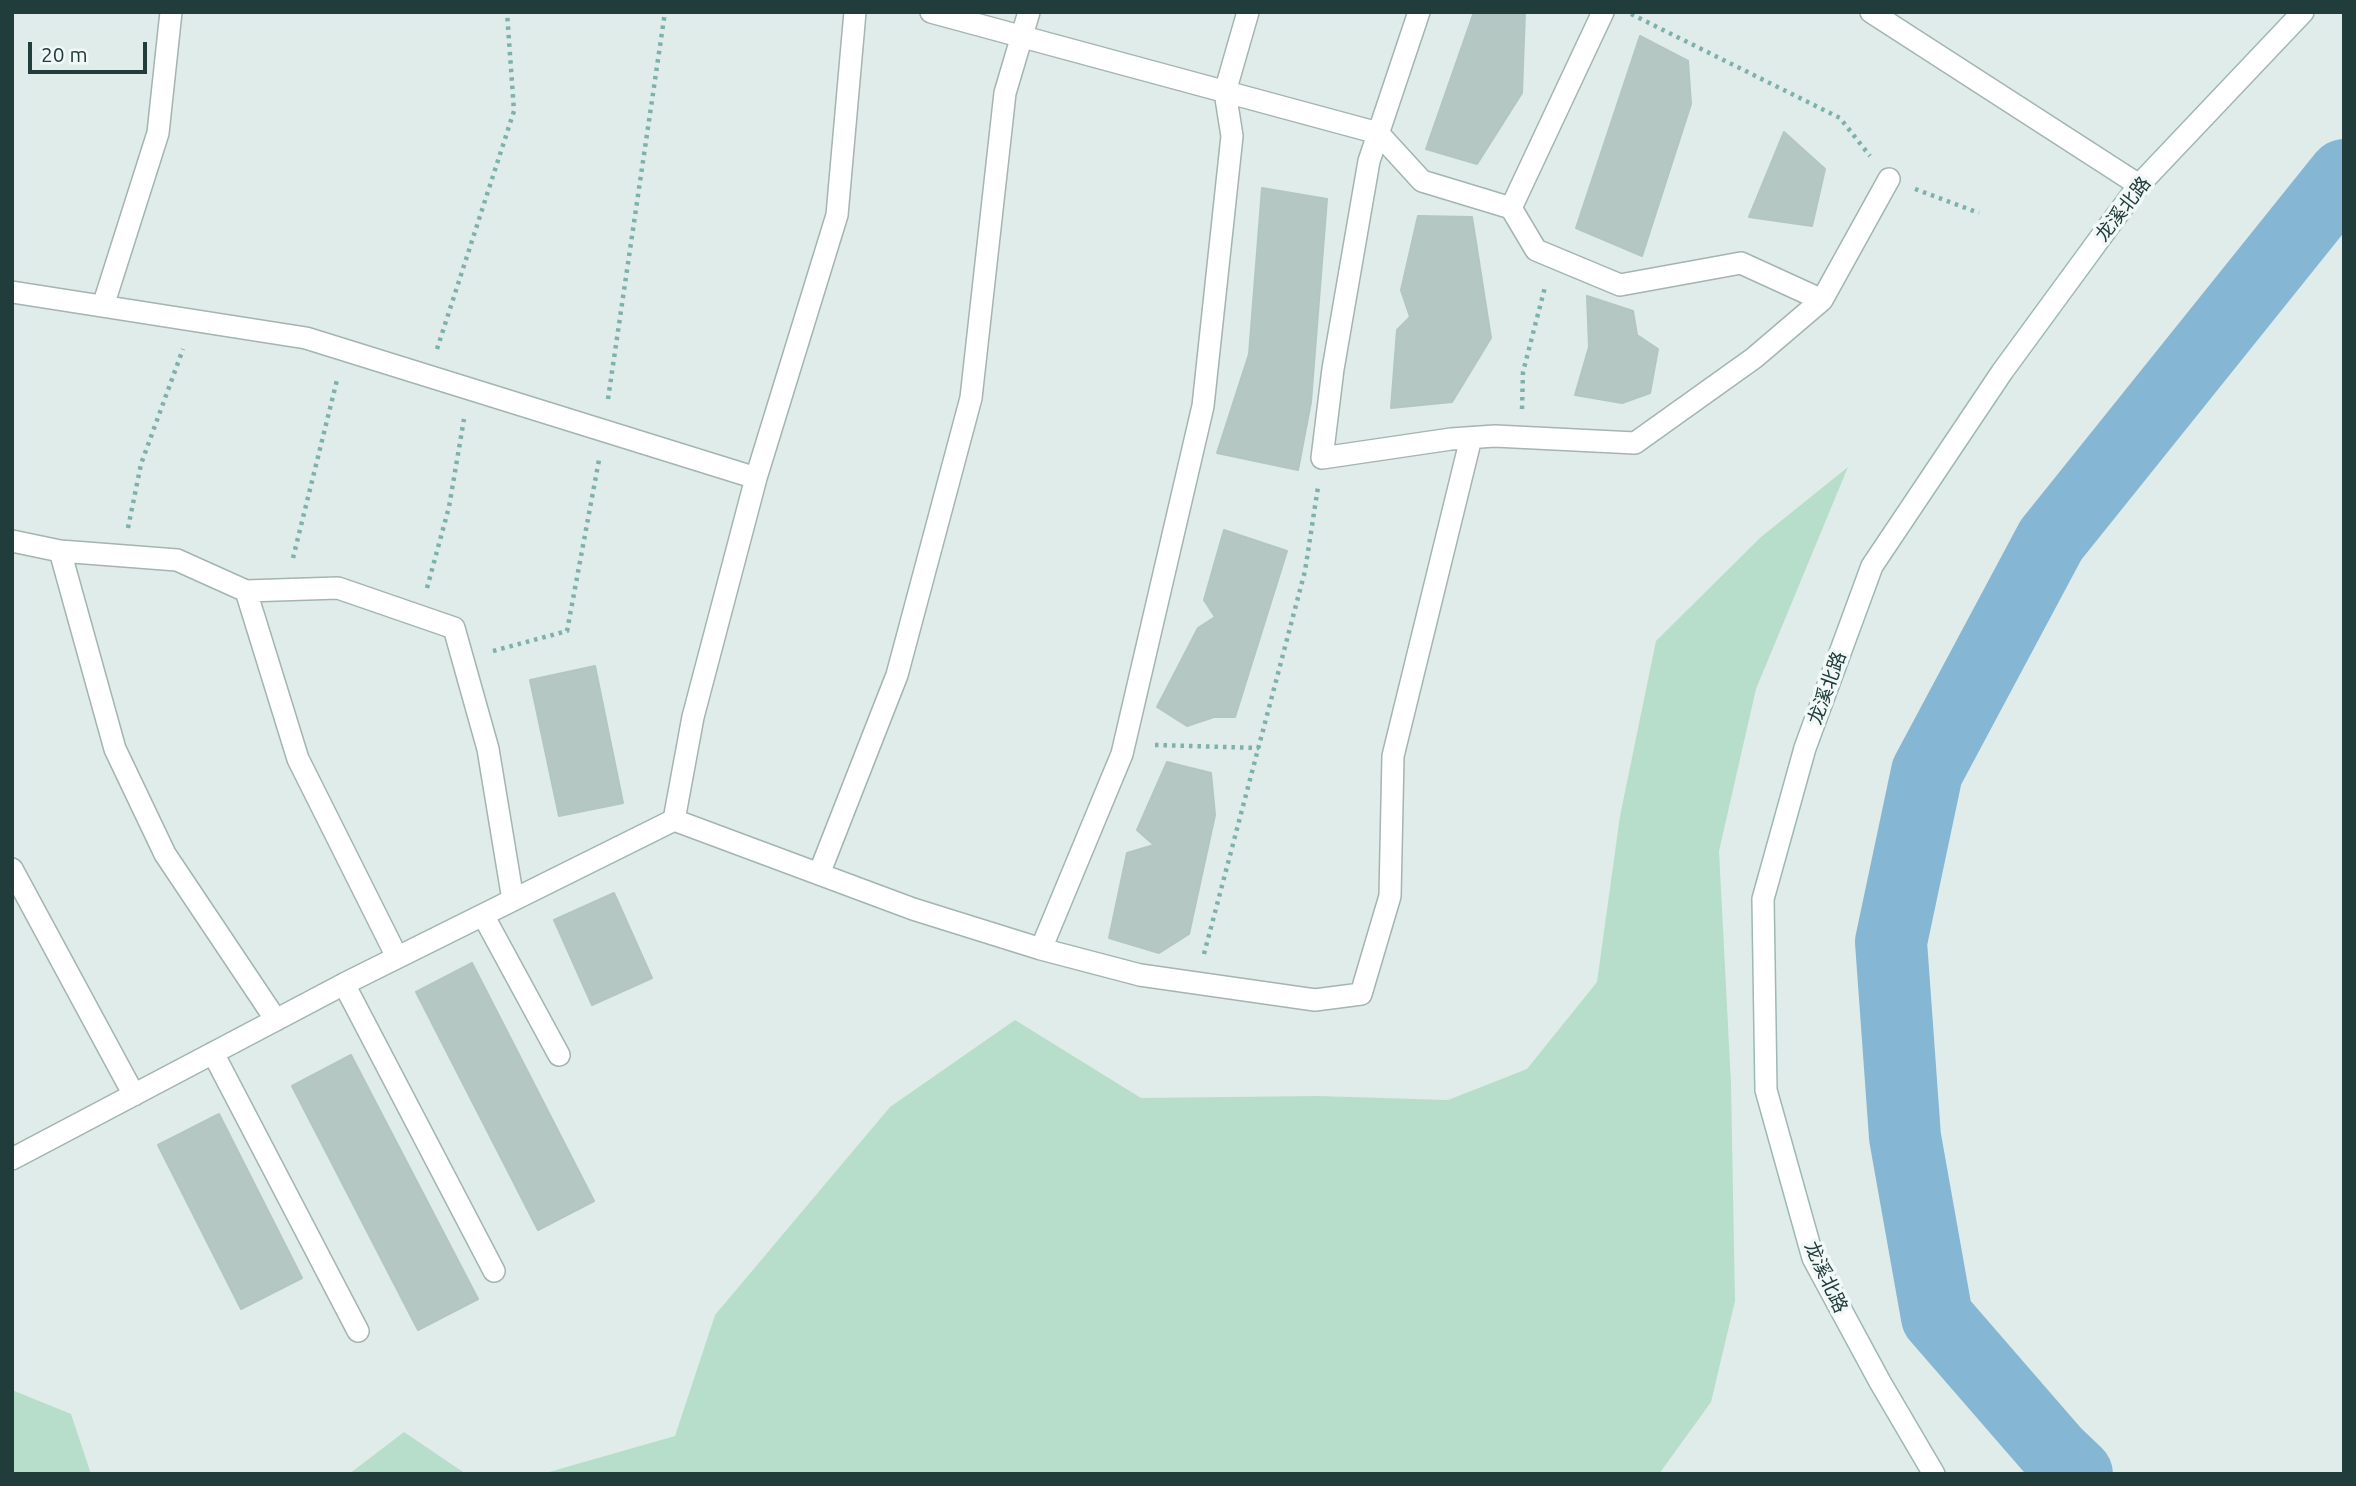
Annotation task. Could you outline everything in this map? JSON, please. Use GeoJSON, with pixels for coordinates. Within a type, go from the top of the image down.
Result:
{"type":"FeatureCollection","features":[{"type":"Feature","properties":{"kind":"street"},"geometry":{"type":"LineString","coordinates":[[103,306],[158,133],[171,12]]}},
{"type":"Feature","properties":{"kind":"street"},"geometry":{"type":"LineString","coordinates":[[674,820],[693,718],[757,478],[837,215],[855,12]]}},
{"type":"Feature","properties":{"kind":"street"},"geometry":{"type":"LineString","coordinates":[[931,12],[1378,133],[1422,181],[1511,208],[1536,250],[1620,285],[1741,263],[1822,300]]}},
{"type":"Feature","properties":{"kind":"street"},"geometry":{"type":"LineString","coordinates":[[819,874],[897,675],[971,398],[1005,93],[1029,12]]}},
{"type":"Feature","properties":{"kind":"street"},"geometry":{"type":"LineString","coordinates":[[1041,949],[1124,744],[1203,406],[1232,136],[1225,92],[1248,12]]}},
{"type":"Feature","properties":{"kind":"street"},"geometry":{"type":"LineString","coordinates":[[1419,12],[1378,133],[1364,187],[1333,369],[1322,458],[1471,438],[1520,437],[1635,443],[1754,358],[1822,300],[1889,179]]}},
{"type":"Feature","properties":{"kind":"street"},"geometry":{"type":"LineString","coordinates":[[1511,208],[1603,12]]}},
{"type":"Feature","properties":{"kind":"street"},"geometry":{"type":"LineString","coordinates":[[1871,12],[2139,186]]}},
{"type":"Feature","properties":{"kind":"street","name":"龙溪北路"},"geometry":{"type":"LineString","coordinates":[[1934,1474],[1880,1382],[1813,1258],[1766,1090],[1763,899],[1805,748],[1872,566],[2002,372],[2139,186],[2303,12]]}},
{"type":"Feature","properties":{"kind":"street"},"geometry":{"type":"LineString","coordinates":[[12,292],[306,338],[757,478]]}},
{"type":"Feature","properties":{"kind":"street"},"geometry":{"type":"LineString","coordinates":[[16,1149],[134,1095],[397,957],[674,820],[913,909],[1041,949],[1140,975],[1315,1000],[1361,994],[1390,896],[1393,756],[1471,438]]}},
{"type":"Feature","properties":{"kind":"street"},"geometry":{"type":"LineString","coordinates":[[12,541],[60,551],[177,560],[246,591],[338,588],[454,628],[488,749],[513,900]]}},
{"type":"Feature","properties":{"kind":"street"},"geometry":{"type":"LineString","coordinates":[[60,551],[115,749],[165,854],[276,1020]]}},
{"type":"Feature","properties":{"kind":"street"},"geometry":{"type":"LineString","coordinates":[[246,591],[298,759],[397,957]]}},
{"type":"Feature","properties":{"kind":"street"},"geometry":{"type":"LineString","coordinates":[[12,869],[134,1095]]}},
{"type":"Feature","properties":{"kind":"street"},"geometry":{"type":"LineString","coordinates":[[483,915],[559,1055]]}},
{"type":"Feature","properties":{"kind":"street"},"geometry":{"type":"LineString","coordinates":[[344,984],[494,1271]]}},
{"type":"Feature","properties":{"kind":"street"},"geometry":{"type":"LineString","coordinates":[[213,1054],[358,1331]]}},
{"type":"Feature","properties":{"kind":"path"},"geometry":{"type":"LineString","coordinates":[[430,377],[446,314],[514,111],[508,12]]}},
{"type":"Feature","properties":{"kind":"path"},"geometry":{"type":"LineString","coordinates":[[463,660],[567,631],[604,431],[665,12]]}},
{"type":"Feature","properties":{"kind":"path"},"geometry":{"type":"LineString","coordinates":[[1627,12],[1840,118],[1889,179],[1979,213]]}},
{"type":"Feature","properties":{"kind":"path"},"geometry":{"type":"LineString","coordinates":[[1520,437],[1523,372],[1553,257]]}},
{"type":"Feature","properties":{"kind":"path"},"geometry":{"type":"LineString","coordinates":[[122,556],[141,464],[194,321]]}},
{"type":"Feature","properties":{"kind":"path"},"geometry":{"type":"LineString","coordinates":[[286,590],[310,481],[345,351]]}},
{"type":"Feature","properties":{"kind":"path"},"geometry":{"type":"LineString","coordinates":[[419,616],[449,507],[469,389]]}},
{"type":"Feature","properties":{"kind":"path"},"geometry":{"type":"LineString","coordinates":[[1196,983],[1305,571],[1322,458]]}},
{"type":"Feature","properties":{"kind":"path"},"geometry":{"type":"LineString","coordinates":[[1124,744],[1259,748]]}},
{"type":"Feature","properties":{"kind":"green space"},"geometry":{"type":"Polygon","coordinates":[[[1848,467],[1756,689],[1719,851],[1731,1084],[1735,1301],[1711,1402],[1659,1474],[542,1474],[675,1436],[715,1315],[890,1107],[1015,1020],[1141,1098],[1317,1096],[1448,1100],[1527,1069],[1597,982],[1620,816],[1656,641],[1761,537],[1848,467]]]}},
{"type":"Feature","properties":{"kind":"green space"},"geometry":{"type":"Polygon","coordinates":[[[12,1390],[71,1414],[91,1474],[12,1474],[12,1390]]]}},
{"type":"Feature","properties":{"kind":"green space"},"geometry":{"type":"Polygon","coordinates":[[[404,1432],[466,1474],[349,1474],[404,1432]]]}},
{"type":"Feature","properties":{"kind":"building"},"geometry":{"type":"Polygon","coordinates":[[[1474,12],[1525,12],[1522,93],[1477,164],[1426,149],[1474,12]]]}},
{"type":"Feature","properties":{"kind":"building"},"geometry":{"type":"Polygon","coordinates":[[[1640,36],[1688,61],[1691,104],[1642,256],[1576,228],[1640,36]]]}},
{"type":"Feature","properties":{"kind":"building"},"geometry":{"type":"Polygon","coordinates":[[[1784,132],[1825,169],[1812,226],[1749,217],[1784,132]]]}},
{"type":"Feature","properties":{"kind":"building"},"geometry":{"type":"Polygon","coordinates":[[[1262,188],[1327,199],[1311,402],[1298,470],[1217,453],[1249,354],[1262,188]]]}},
{"type":"Feature","properties":{"kind":"building"},"geometry":{"type":"Polygon","coordinates":[[[1418,216],[1472,217],[1491,338],[1452,402],[1391,408],[1397,330],[1410,317],[1401,290],[1418,216]]]}},
{"type":"Feature","properties":{"kind":"building"},"geometry":{"type":"Polygon","coordinates":[[[1587,296],[1633,311],[1637,335],[1658,349],[1650,393],[1622,403],[1575,395],[1589,347],[1587,296]]]}},
{"type":"Feature","properties":{"kind":"building"},"geometry":{"type":"Polygon","coordinates":[[[1224,530],[1287,551],[1235,717],[1214,717],[1187,726],[1157,707],[1198,628],[1215,617],[1204,600],[1224,530]]]}},
{"type":"Feature","properties":{"kind":"building"},"geometry":{"type":"Polygon","coordinates":[[[595,666],[623,803],[559,816],[530,680],[595,666]]]}},
{"type":"Feature","properties":{"kind":"building"},"geometry":{"type":"Polygon","coordinates":[[[1167,762],[1211,773],[1215,815],[1189,934],[1159,953],[1109,938],[1127,853],[1154,845],[1137,830],[1167,762]]]}},
{"type":"Feature","properties":{"kind":"building"},"geometry":{"type":"Polygon","coordinates":[[[614,893],[652,978],[592,1005],[554,920],[614,893]]]}},
{"type":"Feature","properties":{"kind":"building"},"geometry":{"type":"Polygon","coordinates":[[[472,963],[594,1201],[538,1230],[416,992],[472,963]]]}},
{"type":"Feature","properties":{"kind":"building"},"geometry":{"type":"Polygon","coordinates":[[[351,1055],[478,1299],[418,1330],[292,1086],[351,1055]]]}},
{"type":"Feature","properties":{"kind":"building"},"geometry":{"type":"Polygon","coordinates":[[[219,1114],[302,1278],[241,1309],[158,1145],[219,1114]]]}},
{"type":"Feature","properties":{"kind":"waterway"},"geometry":{"type":"LineString","coordinates":[[2077,1474],[2055,1453],[1937,1317],[1905,1137],[1891,942],[1927,772],[2051,540],[2344,175]]}}]}
